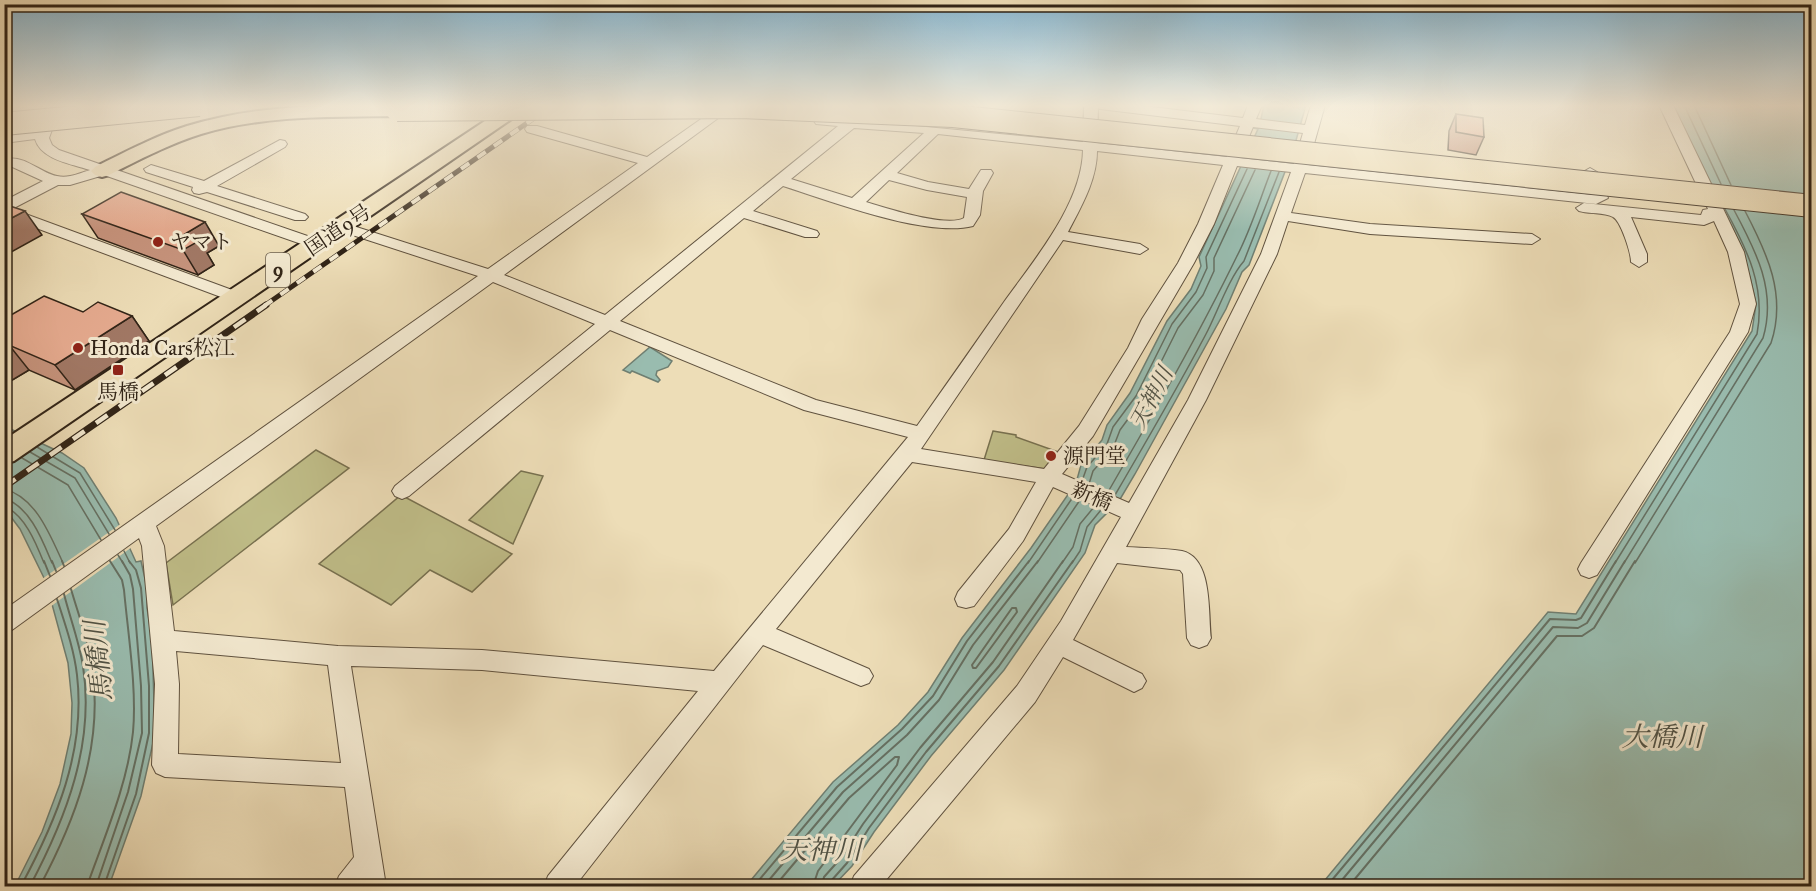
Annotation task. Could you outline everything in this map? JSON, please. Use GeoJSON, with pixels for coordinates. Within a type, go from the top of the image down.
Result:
{"type":"FeatureCollection","features":[{"type":"Feature","properties":{"kind":"highway"},"geometry":{"type":"LineString","coordinates":[[102,171],[142,147]]}},
{"type":"Feature","properties":{"kind":"highway"},"geometry":{"type":"LineString","coordinates":[[102,171],[154,147]]}},
{"type":"Feature","properties":{"kind":"highway","name":"国道9号"},"geometry":{"type":"LineString","coordinates":[[4,454],[460,147]]}},
{"type":"Feature","properties":{"kind":"highway"},"geometry":{"type":"LineString","coordinates":[[1244,147],[1812,206]]}},
{"type":"Feature","properties":{"kind":"street"},"geometry":{"type":"LineString","coordinates":[[9,164],[35,147]]}},
{"type":"Feature","properties":{"kind":"street"},"geometry":{"type":"LineString","coordinates":[[51,147],[69,160],[316,244]]}},
{"type":"Feature","properties":{"kind":"street"},"geometry":{"type":"LineString","coordinates":[[184,199],[276,147]]}},
{"type":"Feature","properties":{"kind":"street"},"geometry":{"type":"LineString","coordinates":[[594,147],[649,162]]}},
{"type":"Feature","properties":{"kind":"street"},"geometry":{"type":"LineString","coordinates":[[4,622],[671,147]]}},
{"type":"Feature","properties":{"kind":"street"},"geometry":{"type":"LineString","coordinates":[[402,492],[823,147]]}},
{"type":"Feature","properties":{"kind":"street"},"geometry":{"type":"LineString","coordinates":[[857,202],[918,147]]}},
{"type":"Feature","properties":{"kind":"street"},"geometry":{"type":"LineString","coordinates":[[1087,147],[1713,214]]}},
{"type":"Feature","properties":{"kind":"street"},"geometry":{"type":"LineString","coordinates":[[558,886],[719,682],[922,434],[1059,235],[1087,175],[1091,147]]}},
{"type":"Feature","properties":{"kind":"street"},"geometry":{"type":"LineString","coordinates":[[966,599],[1016,535],[1052,478],[1086,431],[1137,348],[1151,319],[1191,253],[1241,147]]}},
{"type":"Feature","properties":{"kind":"street"},"geometry":{"type":"LineString","coordinates":[[864,886],[1026,694],[1058,644],[1197,400],[1239,316],[1284,216],[1304,147]]}},
{"type":"Feature","properties":{"kind":"street"},"geometry":{"type":"LineString","coordinates":[[1401,147],[1590,172],[1702,184]]}},
{"type":"Feature","properties":{"kind":"street"},"geometry":{"type":"LineString","coordinates":[[1589,569],[1694,405],[1743,323],[1748,304],[1736,252],[1713,214],[1685,147]]}},
{"type":"Feature","properties":{"kind":"street"},"geometry":{"type":"LineString","coordinates":[[9,164],[55,181],[69,180],[102,171]]}},
{"type":"Feature","properties":{"kind":"street"},"geometry":{"type":"LineString","coordinates":[[151,169],[300,217]]}},
{"type":"Feature","properties":{"kind":"street"},"geometry":{"type":"LineString","coordinates":[[1587,200],[1601,198],[1590,172]]}},
{"type":"Feature","properties":{"kind":"street"},"geometry":{"type":"LineString","coordinates":[[781,181],[906,218],[960,226],[970,222],[973,216],[974,194],[986,173]]}},
{"type":"Feature","properties":{"kind":"street"},"geometry":{"type":"LineString","coordinates":[[888,175],[927,186],[974,194]]}},
{"type":"Feature","properties":{"kind":"street"},"geometry":{"type":"LineString","coordinates":[[1391,179],[1397,184],[1522,202],[1704,220],[1713,214]]}},
{"type":"Feature","properties":{"kind":"street"},"geometry":{"type":"LineString","coordinates":[[4,209],[55,181]]}},
{"type":"Feature","properties":{"kind":"street"},"geometry":{"type":"LineString","coordinates":[[219,210],[240,198]]}},
{"type":"Feature","properties":{"kind":"street"},"geometry":{"type":"LineString","coordinates":[[4,209],[237,298]]}},
{"type":"Feature","properties":{"kind":"street"},"geometry":{"type":"LineString","coordinates":[[1612,210],[1623,216],[1639,254],[1639,262]]}},
{"type":"Feature","properties":{"kind":"street"},"geometry":{"type":"LineString","coordinates":[[744,213],[811,234]]}},
{"type":"Feature","properties":{"kind":"street"},"geometry":{"type":"LineString","coordinates":[[1284,216],[1370,229],[1532,239]]}},
{"type":"Feature","properties":{"kind":"street"},"geometry":{"type":"LineString","coordinates":[[342,226],[490,275],[811,405],[922,434]]}},
{"type":"Feature","properties":{"kind":"street"},"geometry":{"type":"LineString","coordinates":[[1059,235],[1140,249]]}},
{"type":"Feature","properties":{"kind":"street","name":"新橋"},"geometry":{"type":"LineString","coordinates":[[907,454],[1052,478],[1132,513]]}},
{"type":"Feature","properties":{"kind":"street"},"geometry":{"type":"LineString","coordinates":[[138,528],[153,546],[164,640],[165,765],[356,776]]}},
{"type":"Feature","properties":{"kind":"street"},"geometry":{"type":"LineString","coordinates":[[1110,554],[1182,560],[1188,564],[1194,572],[1199,638]]}},
{"type":"Feature","properties":{"kind":"street"},"geometry":{"type":"LineString","coordinates":[[760,633],[861,676]]}},
{"type":"Feature","properties":{"kind":"street"},"geometry":{"type":"LineString","coordinates":[[164,640],[219,643],[338,656],[470,659],[719,682]]}},
{"type":"Feature","properties":{"kind":"street"},"geometry":{"type":"LineString","coordinates":[[1058,644],[1134,681]]}},
{"type":"Feature","properties":{"kind":"street"},"geometry":{"type":"LineString","coordinates":[[338,656],[370,874],[349,886]]}},
{"type":"Feature","properties":{"kind":"shaded area"},"geometry":{"type":"Polygon","coordinates":[[[993,431],[1016,435],[1016,437],[1064,454],[1046,469],[984,460],[993,431]]]}},
{"type":"Feature","properties":{"kind":"shaded area"},"geometry":{"type":"Polygon","coordinates":[[[316,450],[349,468],[173,605],[166,563],[316,450]]]}},
{"type":"Feature","properties":{"kind":"shaded area"},"geometry":{"type":"Polygon","coordinates":[[[521,471],[543,476],[513,544],[469,520],[521,471]]]}},
{"type":"Feature","properties":{"kind":"shaded area"},"geometry":{"type":"Polygon","coordinates":[[[401,495],[512,554],[472,592],[430,570],[391,605],[319,564],[401,495]]]}},
{"type":"Feature","properties":{"kind":"water","name":"天神川"},"geometry":{"type":"Polygon","coordinates":[[[1250,147],[1294,147],[1249,265],[1242,272],[1226,309],[1135,474],[1119,501],[1095,525],[1085,553],[1004,670],[931,756],[874,832],[852,866],[833,886],[746,886],[833,782],[898,725],[928,692],[962,638],[1031,548],[1076,483],[1081,465],[1102,440],[1107,425],[1130,393],[1167,321],[1191,289],[1201,266],[1199,257],[1250,147]]]}},
{"type":"Feature","properties":{"kind":"water","name":"大橋川"},"geometry":{"type":"Polygon","coordinates":[[[1689,147],[1811,147],[1811,886],[1320,886],[1548,612],[1576,614],[1752,331],[1756,304],[1750,277],[1689,147]]]}},
{"type":"Feature","properties":{"kind":"water"},"geometry":{"type":"Polygon","coordinates":[[[650,347],[672,361],[668,367],[657,371],[656,375],[660,380],[658,382],[632,371],[630,373],[623,370],[650,347]]]}},
{"type":"Feature","properties":{"kind":"water","name":"馬橋川"},"geometry":{"type":"Polygon","coordinates":[[[4,426],[62,453],[84,468],[116,518],[136,562],[141,561],[147,588],[147,608],[152,639],[155,734],[141,796],[109,886],[15,886],[42,832],[60,784],[71,734],[72,703],[68,663],[46,582],[20,529],[5,509],[4,426]]]}},
{"type":"Feature","properties":{"kind":"pier"},"geometry":{"type":"Polygon","coordinates":[[[122,523],[132,547],[50,607],[42,579],[122,523]]]}},
{"type":"Feature","properties":{"kind":"building"},"geometry":{"type":"Polygon","coordinates":[[[121,192],[205,222],[183,235],[199,241],[183,250],[82,214],[121,192]]]}},
{"type":"Feature","properties":{"kind":"building"},"geometry":{"type":"Polygon","coordinates":[[[4,204],[25,211],[4,222],[4,204]]]}},
{"type":"Feature","properties":{"kind":"building"},"geometry":{"type":"Polygon","coordinates":[[[44,296],[83,312],[98,302],[132,316],[55,365],[9,345],[4,348],[4,319],[44,296]]]}},
{"type":"Feature","properties":{"kind":"railway"},"geometry":{"type":"LineString","coordinates":[[264,306],[493,147]]}},
{"type":"Feature","properties":{"kind":"railway"},"geometry":{"type":"LineString","coordinates":[[4,487],[266,305]]}},
{"type":"Feature","properties":{"kind":"place","name":"ヤマト"},"geometry":{"type":"Point","coordinates":[158,242]}},
{"type":"Feature","properties":{"kind":"place","name":"Honda Cars松江"},"geometry":{"type":"Point","coordinates":[78,348]}},
{"type":"Feature","properties":{"kind":"place","name":"馬橋"},"geometry":{"type":"Point","coordinates":[118,370]}},
{"type":"Feature","properties":{"kind":"place","name":"源門堂"},"geometry":{"type":"Point","coordinates":[1051,456]}}]}
